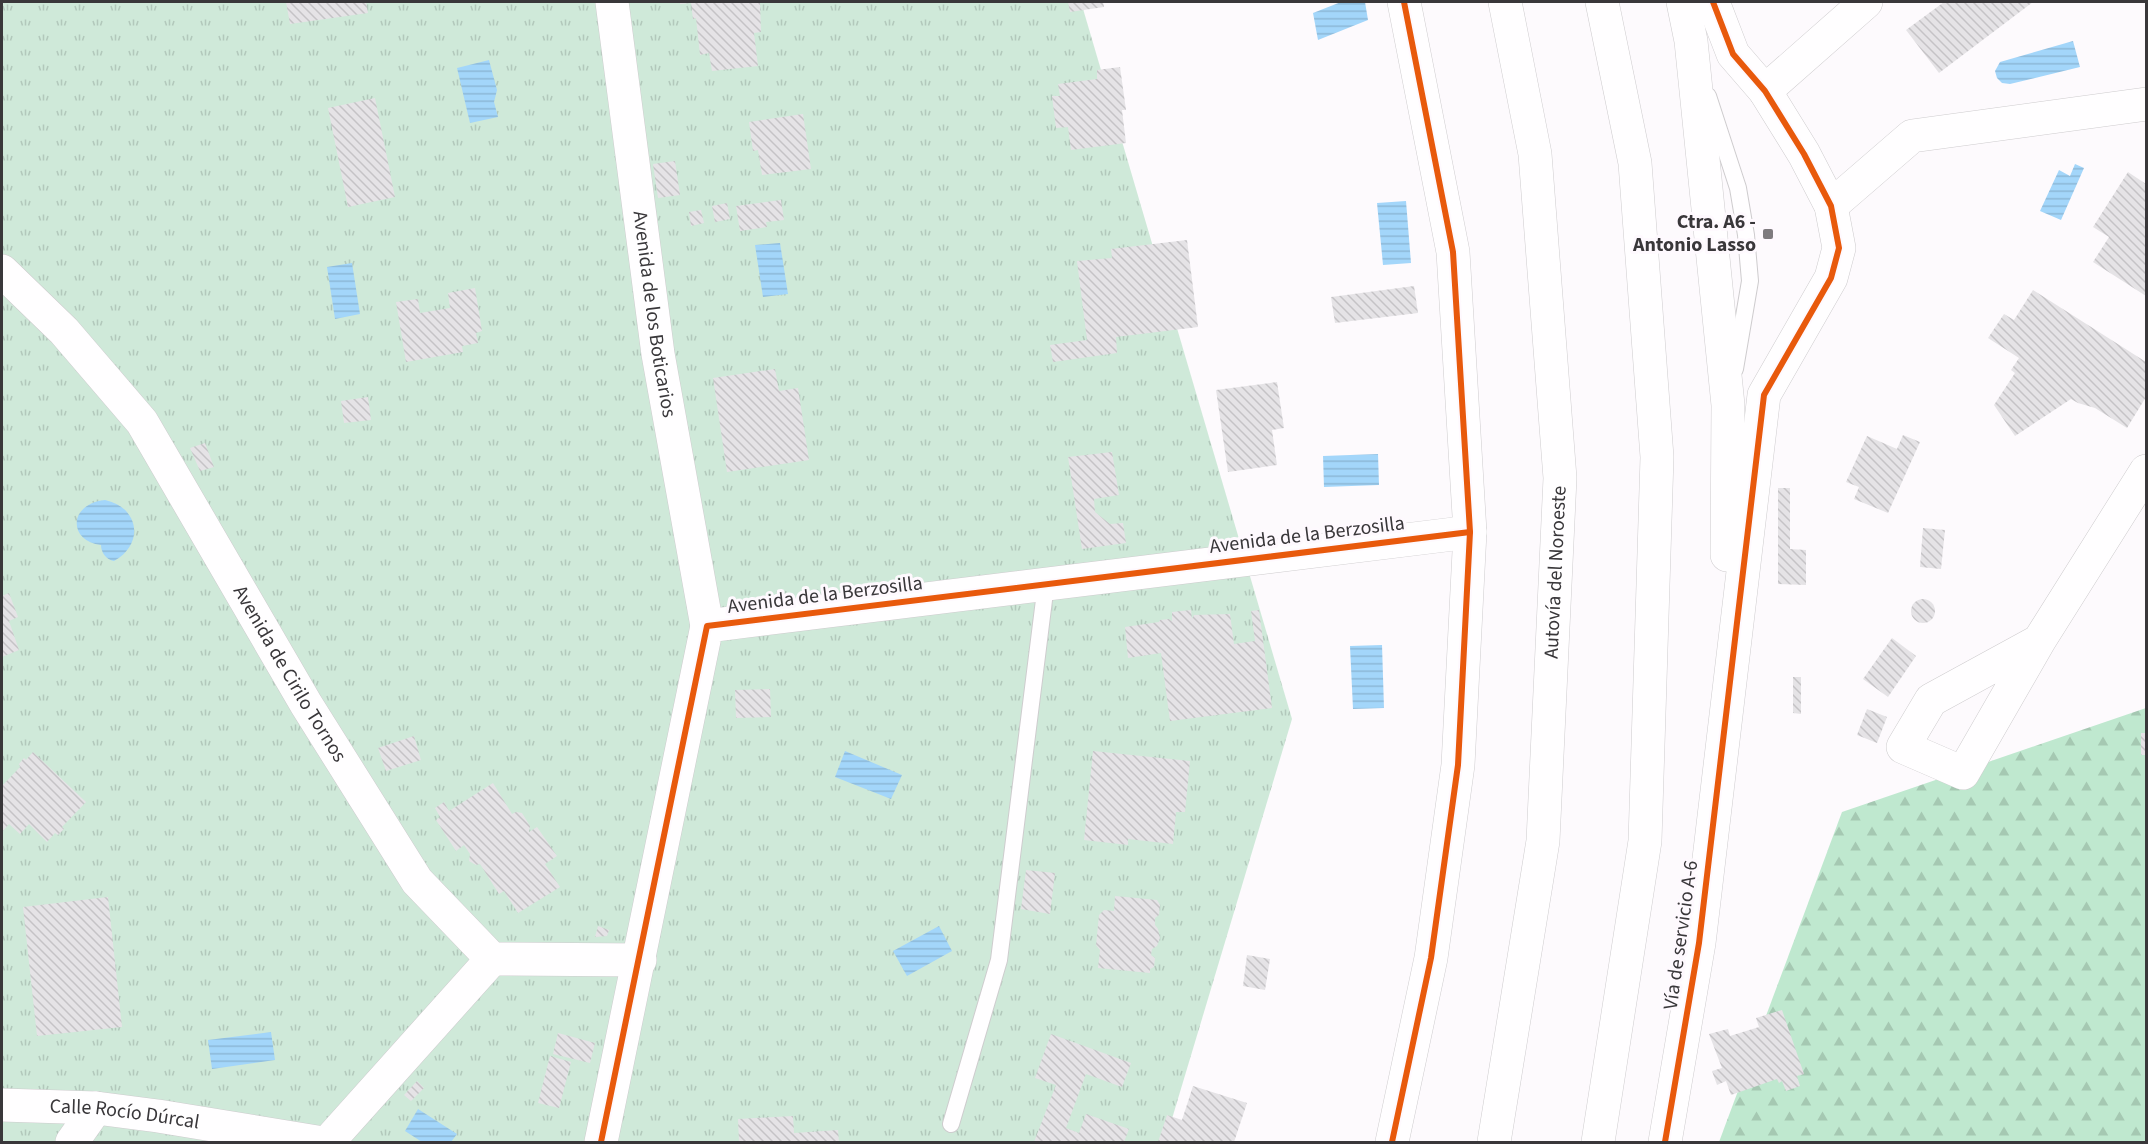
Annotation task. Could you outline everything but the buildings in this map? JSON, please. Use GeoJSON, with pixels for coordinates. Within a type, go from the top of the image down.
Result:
{"type":"FeatureCollection","features":[{"type":"Feature","properties":{"kind":"main road","name":"Avenida de los Boticarios"},"geometry":{"type":"LineString","coordinates":[[612,2],[658,354],[707,626]]}},
{"type":"Feature","properties":{"kind":"main road"},"geometry":{"type":"LineString","coordinates":[[1392,1143],[1431,958],[1458,765],[1470,532],[1453,252],[1404,2]]}},
{"type":"Feature","properties":{"kind":"main road","name":"Autovía del Noroeste"},"geometry":{"type":"LineString","coordinates":[[1494,1143],[1543,841],[1560,478],[1535,154],[1504,2]]}},
{"type":"Feature","properties":{"kind":"main road"},"geometry":{"type":"LineString","coordinates":[[1598,1143],[1645,841],[1657,457],[1635,163],[1602,2]]}},
{"type":"Feature","properties":{"kind":"main road"},"geometry":{"type":"LineString","coordinates":[[1683,2],[1691,41],[1728,405],[1725,731]]}},
{"type":"Feature","properties":{"kind":"main road"},"geometry":{"type":"LineString","coordinates":[[1713,2],[1733,54],[1765,91],[1804,154],[1831,206],[1839,249],[1831,278],[1764,395],[1725,731]]}},
{"type":"Feature","properties":{"kind":"main road"},"geometry":{"type":"LineString","coordinates":[[1765,91],[1866,2]]}},
{"type":"Feature","properties":{"kind":"main road"},"geometry":{"type":"LineString","coordinates":[[1831,206],[1912,136],[2146,104]]}},
{"type":"Feature","properties":{"kind":"main road","name":"Avenida de Cirilo Tornos"},"geometry":{"type":"LineString","coordinates":[[2,271],[64,331],[142,422],[306,704],[417,881],[492,959]]}},
{"type":"Feature","properties":{"kind":"main road"},"geometry":{"type":"LineString","coordinates":[[2039,641],[2146,471]]}},
{"type":"Feature","properties":{"kind":"main road","name":"Avenida de la Berzosilla"},"geometry":{"type":"LineString","coordinates":[[601,1143],[707,626],[1470,532]]}},
{"type":"Feature","properties":{"kind":"main road","name":"Vía de servicio A-6"},"geometry":{"type":"LineString","coordinates":[[1665,1143],[1699,943],[1725,731]]}},
{"type":"Feature","properties":{"kind":"main road"},"geometry":{"type":"LineString","coordinates":[[328,1143],[492,959],[640,960]]}},
{"type":"Feature","properties":{"kind":"main road","name":"Calle Rocío Dúrcal"},"geometry":{"type":"LineString","coordinates":[[2,1105],[96,1108],[317,1143]]}},
{"type":"Feature","properties":{"kind":"main road"},"geometry":{"type":"LineString","coordinates":[[72,1143],[96,1108]]}},
{"type":"Feature","properties":{"kind":"lane"},"geometry":{"type":"LineString","coordinates":[[951,1124],[999,960],[1046,584]]}},
{"type":"Feature","properties":{"kind":"green space"},"geometry":{"type":"Polygon","coordinates":[[[2,2],[1081,2],[1292,719],[1165,1142],[2,1142],[2,2]]]}},
{"type":"Feature","properties":{"kind":"green space"},"geometry":{"type":"Polygon","coordinates":[[[2146,708],[2146,1142],[1719,1142],[1842,812],[2146,708]]]}},
{"type":"Feature","properties":{"kind":"water"},"geometry":{"type":"Polygon","coordinates":[[[1341,2],[1365,2],[1368,20],[1318,40],[1313,13],[1341,2]]]}},
{"type":"Feature","properties":{"kind":"water"},"geometry":{"type":"Polygon","coordinates":[[[2073,41],[2080,67],[2010,84],[2002,83],[1997,78],[1995,71],[2000,62],[2073,41]]]}},
{"type":"Feature","properties":{"kind":"water"},"geometry":{"type":"Polygon","coordinates":[[[489,60],[497,90],[494,102],[498,117],[470,123],[457,68],[489,60]]]}},
{"type":"Feature","properties":{"kind":"water"},"geometry":{"type":"Polygon","coordinates":[[[2075,164],[2084,168],[2061,220],[2040,211],[2059,170],[2070,176],[2075,164]]]}},
{"type":"Feature","properties":{"kind":"water"},"geometry":{"type":"Polygon","coordinates":[[[1406,201],[1411,263],[1383,265],[1377,203],[1406,201]]]}},
{"type":"Feature","properties":{"kind":"water"},"geometry":{"type":"Polygon","coordinates":[[[780,243],[788,294],[763,297],[755,245],[780,243]]]}},
{"type":"Feature","properties":{"kind":"water"},"geometry":{"type":"Polygon","coordinates":[[[352,263],[360,314],[335,319],[327,267],[352,263]]]}},
{"type":"Feature","properties":{"kind":"water"},"geometry":{"type":"Polygon","coordinates":[[[1378,454],[1379,485],[1324,487],[1323,456],[1378,454]]]}},
{"type":"Feature","properties":{"kind":"water"},"geometry":{"type":"Polygon","coordinates":[[[105,500],[125,510],[134,527],[134,536],[130,545],[124,554],[114,561],[104,555],[101,545],[82,537],[78,530],[77,522],[84,508],[105,500]]]}},
{"type":"Feature","properties":{"kind":"water"},"geometry":{"type":"Polygon","coordinates":[[[1382,645],[1384,708],[1353,709],[1350,646],[1382,645]]]}},
{"type":"Feature","properties":{"kind":"water"},"geometry":{"type":"Polygon","coordinates":[[[845,751],[902,775],[891,799],[835,777],[845,751]]]}},
{"type":"Feature","properties":{"kind":"water"},"geometry":{"type":"Polygon","coordinates":[[[939,926],[952,951],[907,976],[893,951],[939,926]]]}},
{"type":"Feature","properties":{"kind":"water"},"geometry":{"type":"Polygon","coordinates":[[[271,1032],[275,1060],[212,1069],[208,1040],[271,1032]]]}},
{"type":"Feature","properties":{"kind":"water"},"geometry":{"type":"Polygon","coordinates":[[[418,1109],[457,1134],[451,1142],[422,1142],[405,1131],[418,1109]]]}},
{"type":"Feature","properties":{"kind":"cycle path"},"geometry":{"type":"LineString","coordinates":[[1392,1142],[1431,958],[1458,765],[1470,532],[1453,252],[1404,2]]}},
{"type":"Feature","properties":{"kind":"cycle path"},"geometry":{"type":"LineString","coordinates":[[1665,1142],[1699,943],[1764,395],[1831,278],[1839,248],[1831,206],[1804,154],[1765,91],[1733,54],[1713,2]]}},
{"type":"Feature","properties":{"kind":"cycle path"},"geometry":{"type":"LineString","coordinates":[[601,1142],[707,626],[1470,532]]}},
{"type":"Feature","properties":{"kind":"place","name":"Ctra. A6 - Antonio Lasso"},"geometry":{"type":"Point","coordinates":[1768,234]}}]}
